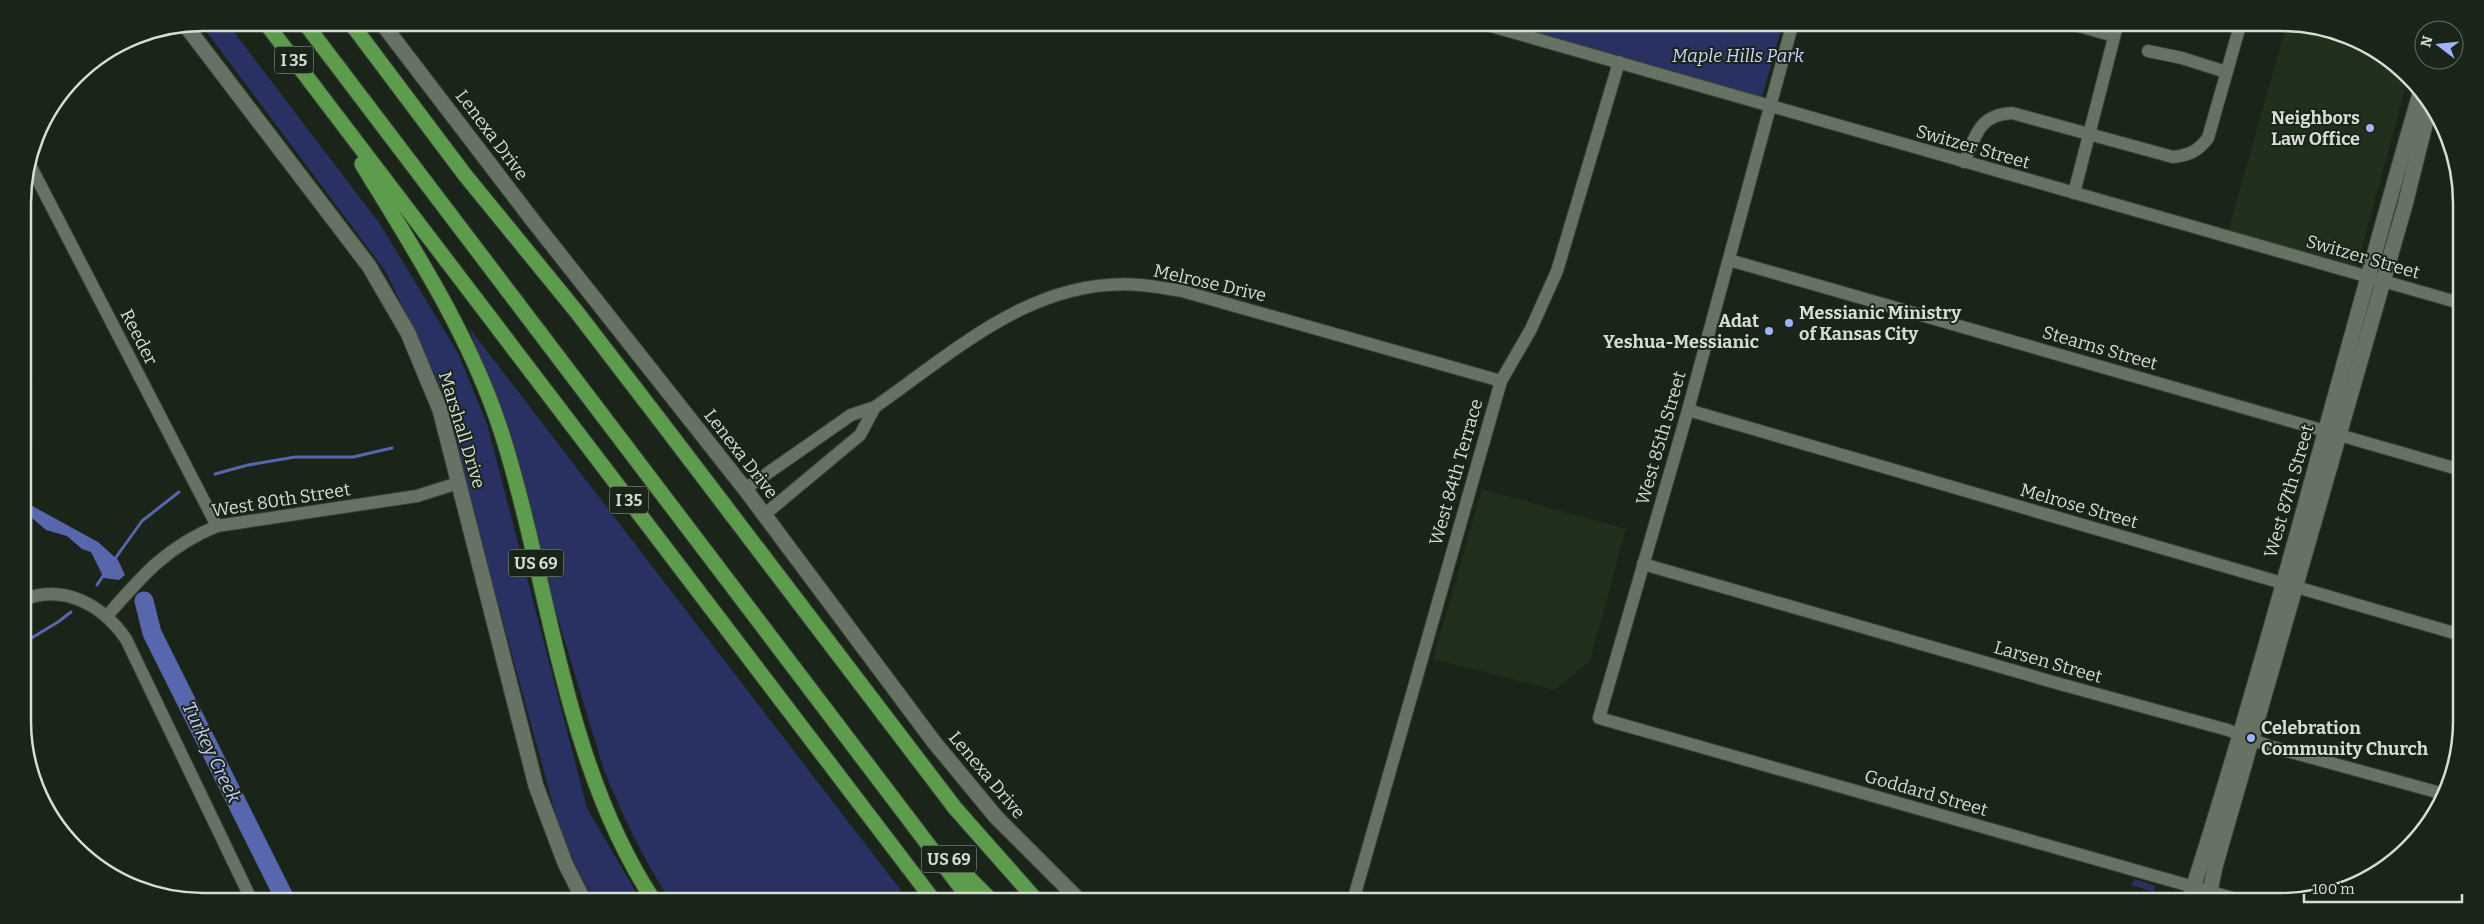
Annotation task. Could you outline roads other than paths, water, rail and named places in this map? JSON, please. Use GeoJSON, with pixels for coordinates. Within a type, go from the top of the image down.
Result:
{"type":"FeatureCollection","features":[{"type":"Feature","properties":{"kind":"highway","name":"I 35"},"geometry":{"type":"LineString","coordinates":[[272,31],[928,893]]}},
{"type":"Feature","properties":{"kind":"highway","name":"I 35"},"geometry":{"type":"LineString","coordinates":[[311,31],[965,893]]}},
{"type":"Feature","properties":{"kind":"highway"},"geometry":{"type":"LineString","coordinates":[[357,31],[465,175],[628,378],[955,808],[1016,880],[1029,893]]}},
{"type":"Feature","properties":{"kind":"highway","name":"US 69"},"geometry":{"type":"LineString","coordinates":[[323,98],[435,284],[487,389],[514,474],[569,698],[584,749],[610,822],[629,860],[649,893]]}},
{"type":"Feature","properties":{"kind":"highway","name":"US 69"},"geometry":{"type":"LineString","coordinates":[[907,816],[984,893]]}},
{"type":"Feature","properties":{"kind":"street","name":"Lenexa Drive"},"geometry":{"type":"LineString","coordinates":[[388,31],[540,230],[764,515],[934,742],[996,817],[1072,893]]}},
{"type":"Feature","properties":{"kind":"street","name":"Switzer Street"},"geometry":{"type":"LineString","coordinates":[[1510,31],[2453,302]]}},
{"type":"Feature","properties":{"kind":"street","name":"West 85th Street"},"geometry":{"type":"LineString","coordinates":[[1599,718],[1688,410],[1791,31]]}},
{"type":"Feature","properties":{"kind":"street"},"geometry":{"type":"LineString","coordinates":[[2096,31],[2114,36]]}},
{"type":"Feature","properties":{"kind":"street"},"geometry":{"type":"LineString","coordinates":[[2074,193],[2115,31]]}},
{"type":"Feature","properties":{"kind":"street"},"geometry":{"type":"LineString","coordinates":[[1964,162],[1981,126],[2000,114],[2012,113],[2173,157],[2189,155],[2200,149],[2208,138],[2238,31]]}},
{"type":"Feature","properties":{"kind":"street","name":"Marshall Drive"},"geometry":{"type":"LineString","coordinates":[[191,32],[324,204],[389,297],[429,380],[440,410],[536,786],[575,893]]}},
{"type":"Feature","properties":{"kind":"street"},"geometry":{"type":"LineString","coordinates":[[2148,51],[2182,58],[2226,72]]}},
{"type":"Feature","properties":{"kind":"street","name":"West 84th Terrace"},"geometry":{"type":"LineString","coordinates":[[1355,892],[1501,381],[1531,330],[1558,271],[1619,62]]}},
{"type":"Feature","properties":{"kind":"street","name":"West 87th Street"},"geometry":{"type":"LineString","coordinates":[[2332,433],[2366,276],[2417,99]]}},
{"type":"Feature","properties":{"kind":"street","name":"West 87th Street"},"geometry":{"type":"LineString","coordinates":[[2210,892],[2246,737],[2332,433],[2383,282],[2428,114]]}},
{"type":"Feature","properties":{"kind":"street","name":"Reeder"},"geometry":{"type":"LineString","coordinates":[[34,174],[217,526]]}},
{"type":"Feature","properties":{"kind":"street","name":"Stearns Street"},"geometry":{"type":"LineString","coordinates":[[1729,260],[2453,468]]}},
{"type":"Feature","properties":{"kind":"street","name":"Melrose Drive"},"geometry":{"type":"LineString","coordinates":[[744,489],[851,415],[875,407],[1004,316],[1030,304],[1084,289],[1139,285],[1182,291],[1501,381]]}},
{"type":"Feature","properties":{"kind":"street","name":"Melrose Drive"},"geometry":{"type":"LineString","coordinates":[[764,515],[860,435],[875,407]]}},
{"type":"Feature","properties":{"kind":"street","name":"Melrose Street"},"geometry":{"type":"LineString","coordinates":[[1688,410],[2453,633]]}},
{"type":"Feature","properties":{"kind":"street","name":"West 80th Street"},"geometry":{"type":"LineString","coordinates":[[108,616],[167,553],[192,536],[217,526],[417,496],[458,483]]}},
{"type":"Feature","properties":{"kind":"street","name":"Larsen Street"},"geometry":{"type":"LineString","coordinates":[[1642,564],[2437,792]]}},
{"type":"Feature","properties":{"kind":"street"},"geometry":{"type":"LineString","coordinates":[[31,598],[48,594],[71,596],[90,602],[108,616],[126,639],[248,893]]}},
{"type":"Feature","properties":{"kind":"street","name":"Goddard Street"},"geometry":{"type":"LineString","coordinates":[[1599,718],[2184,892]]}},
{"type":"Feature","properties":{"kind":"street","name":"West 87th Street"},"geometry":{"type":"LineString","coordinates":[[2192,892],[2207,841],[2246,737]]}},
{"type":"Feature","properties":{"kind":"waterway"},"geometry":{"type":"LineString","coordinates":[[215,474],[248,465],[295,457],[353,457],[392,448]]}},
{"type":"Feature","properties":{"kind":"waterway"},"geometry":{"type":"LineString","coordinates":[[114,560],[142,521],[179,492]]}},
{"type":"Feature","properties":{"kind":"waterway"},"geometry":{"type":"LineString","coordinates":[[97,585],[105,573]]}},
{"type":"Feature","properties":{"kind":"waterway","name":"Turkey Creek"},"geometry":{"type":"LineString","coordinates":[[144,601],[152,633],[282,893]]}},
{"type":"Feature","properties":{"kind":"waterway"},"geometry":{"type":"LineString","coordinates":[[31,638],[71,612]]}},
{"type":"Feature","properties":{"kind":"place","name":"Neighbors Law Office"},"geometry":{"type":"Point","coordinates":[2370,128]}},
{"type":"Feature","properties":{"kind":"place","name":"Messianic Ministry of Kansas City"},"geometry":{"type":"Point","coordinates":[1789,323]}},
{"type":"Feature","properties":{"kind":"place","name":"Adat Yeshua-Messianic"},"geometry":{"type":"Point","coordinates":[1769,331]}},
{"type":"Feature","properties":{"kind":"place","name":"Celebration Community Church"},"geometry":{"type":"Point","coordinates":[2251,738]}},
{"type":"Feature","properties":{"kind":"park label","name":"Maple Hills Park"},"geometry":{"type":"Point","coordinates":[1738,56]}}]}
